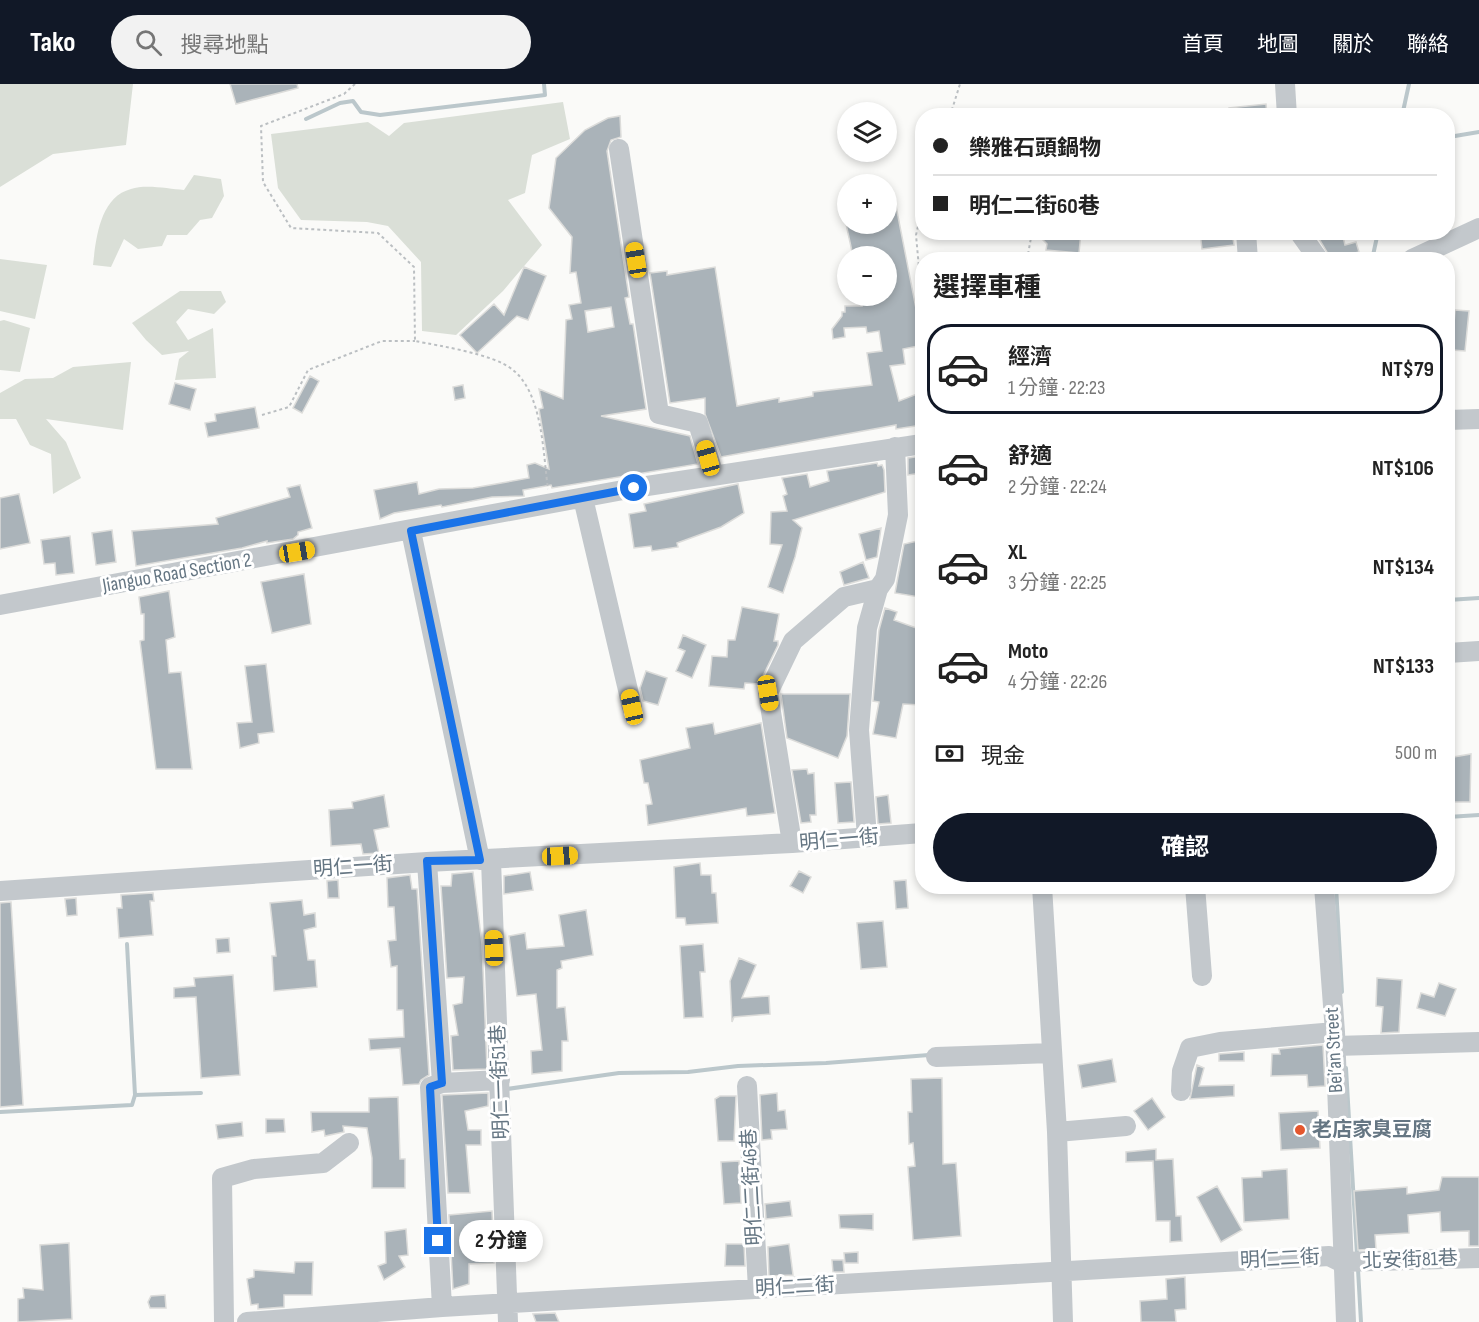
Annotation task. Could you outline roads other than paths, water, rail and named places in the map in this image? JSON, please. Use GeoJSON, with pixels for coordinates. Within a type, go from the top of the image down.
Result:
{"type":"FeatureCollection","features":[{"type":"Feature","properties":{"kind":"street"},"geometry":{"type":"LineString","coordinates":[[1285,84],[1286,108]]}},
{"type":"Feature","properties":{"kind":"street"},"geometry":{"type":"LineString","coordinates":[[619,149],[659,414],[698,423],[714,476]]}},
{"type":"Feature","properties":{"kind":"street"},"geometry":{"type":"LineString","coordinates":[[1455,239],[1479,228]]}},
{"type":"Feature","properties":{"kind":"street"},"geometry":{"type":"LineString","coordinates":[[1429,252],[1454,240]]}},
{"type":"Feature","properties":{"kind":"street"},"geometry":{"type":"LineString","coordinates":[[1455,420],[1479,419]]}},
{"type":"Feature","properties":{"kind":"street","name":"Jianguo Road Section 2"},"geometry":{"type":"LineString","coordinates":[[0,605],[584,498],[915,445]]}},
{"type":"Feature","properties":{"kind":"street"},"geometry":{"type":"LineString","coordinates":[[867,837],[859,730],[867,628],[878,589],[885,579],[898,515],[895,447]]}},
{"type":"Feature","properties":{"kind":"street"},"geometry":{"type":"LineString","coordinates":[[584,498],[632,707]]}},
{"type":"Feature","properties":{"kind":"street","name":"明仁一街51巷"},"geometry":{"type":"LineString","coordinates":[[411,531],[485,860],[500,1080],[508,1313]]}},
{"type":"Feature","properties":{"kind":"street"},"geometry":{"type":"LineString","coordinates":[[792,843],[768,693],[793,641],[844,597],[878,589]]}},
{"type":"Feature","properties":{"kind":"street"},"geometry":{"type":"LineString","coordinates":[[1455,653],[1479,651]]}},
{"type":"Feature","properties":{"kind":"street","name":"明仁一街"},"geometry":{"type":"LineString","coordinates":[[0,891],[427,861],[485,860],[792,843],[915,834]]}},
{"type":"Feature","properties":{"kind":"street"},"geometry":{"type":"LineString","coordinates":[[427,861],[442,1083]]}},
{"type":"Feature","properties":{"kind":"street"},"geometry":{"type":"LineString","coordinates":[[1042,894],[1057,1132],[1060,1272],[1064,1322]]}},
{"type":"Feature","properties":{"kind":"street"},"geometry":{"type":"LineString","coordinates":[[1196,894],[1202,976]]}},
{"type":"Feature","properties":{"kind":"street","name":"Bei’an Street"},"geometry":{"type":"LineString","coordinates":[[1324,894],[1340,1042],[1353,1262],[1346,1322]]}},
{"type":"Feature","properties":{"kind":"street"},"geometry":{"type":"LineString","coordinates":[[1181,1091],[1182,1071],[1190,1048],[1220,1042],[1479,1042]]}},
{"type":"Feature","properties":{"kind":"street"},"geometry":{"type":"LineString","coordinates":[[936,1057],[1052,1053]]}},
{"type":"Feature","properties":{"kind":"street"},"geometry":{"type":"LineString","coordinates":[[442,1307],[430,1087],[442,1083],[500,1080]]}},
{"type":"Feature","properties":{"kind":"street","name":"明仁二街46巷"},"geometry":{"type":"LineString","coordinates":[[747,1086],[758,1289]]}},
{"type":"Feature","properties":{"kind":"street"},"geometry":{"type":"LineString","coordinates":[[1057,1132],[1126,1126]]}},
{"type":"Feature","properties":{"kind":"street"},"geometry":{"type":"LineString","coordinates":[[224,1322],[222,1178],[254,1169],[323,1162],[349,1143]]}},
{"type":"Feature","properties":{"kind":"street","name":"明仁二街"},"geometry":{"type":"LineString","coordinates":[[248,1322],[442,1307],[508,1313],[758,1289],[1329,1256],[1353,1262]]}},
{"type":"Feature","properties":{"kind":"street","name":"北安街81巷"},"geometry":{"type":"LineString","coordinates":[[1353,1262],[1479,1258]]}},
{"type":"Feature","properties":{"kind":"waterway"},"geometry":{"type":"LineString","coordinates":[[306,119],[340,103],[353,101],[361,112],[380,115],[545,95],[544,84]]}},
{"type":"Feature","properties":{"kind":"waterway"},"geometry":{"type":"LineString","coordinates":[[1404,108],[1409,84]]}},
{"type":"Feature","properties":{"kind":"waterway"},"geometry":{"type":"LineString","coordinates":[[1455,136],[1479,132]]}},
{"type":"Feature","properties":{"kind":"waterway"},"geometry":{"type":"LineString","coordinates":[[1374,252],[1376,240]]}},
{"type":"Feature","properties":{"kind":"waterway"},"geometry":{"type":"LineString","coordinates":[[1455,600],[1479,598]]}},
{"type":"Feature","properties":{"kind":"waterway"},"geometry":{"type":"LineString","coordinates":[[1455,817],[1479,815]]}},
{"type":"Feature","properties":{"kind":"waterway"},"geometry":{"type":"LineString","coordinates":[[1336,894],[1342,992]]}},
{"type":"Feature","properties":{"kind":"waterway"},"geometry":{"type":"LineString","coordinates":[[127,944],[135,1095]]}},
{"type":"Feature","properties":{"kind":"waterway"},"geometry":{"type":"LineString","coordinates":[[507,1089],[619,1073],[688,1072],[738,1066],[826,1063],[929,1055]]}},
{"type":"Feature","properties":{"kind":"waterway"},"geometry":{"type":"LineString","coordinates":[[1346,1068],[1357,1255]]}},
{"type":"Feature","properties":{"kind":"waterway"},"geometry":{"type":"LineString","coordinates":[[0,1112],[132,1105],[135,1095],[201,1093]]}},
{"type":"Feature","properties":{"kind":"waterway"},"geometry":{"type":"LineString","coordinates":[[1358,1269],[1361,1322]]}},
{"type":"Feature","properties":{"kind":"place","name":"老店家臭豆腐"},"geometry":{"type":"Point","coordinates":[1300,1130]}}]}
